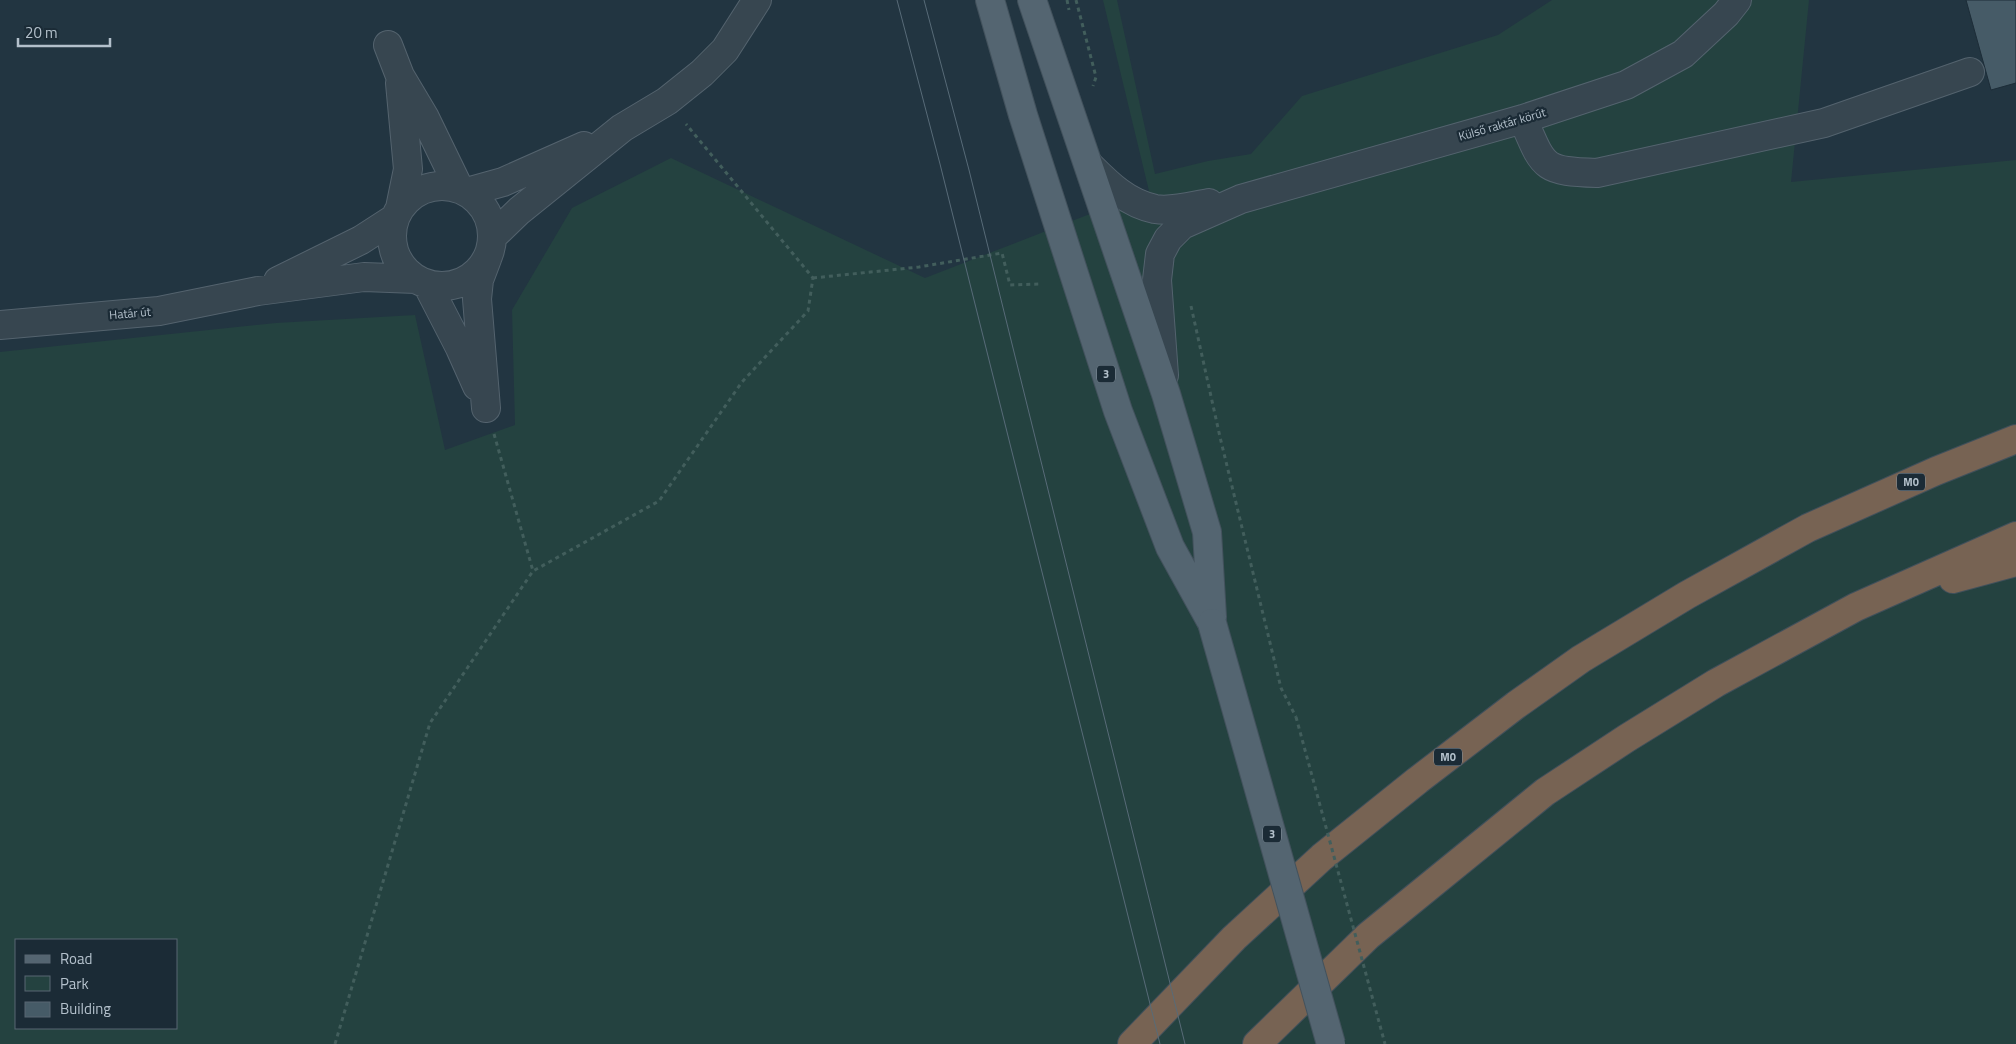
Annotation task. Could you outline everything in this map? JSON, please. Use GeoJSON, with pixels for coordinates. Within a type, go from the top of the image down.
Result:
{"type":"FeatureCollection","features":[{"type":"Feature","properties":{"kind":"highway","name":"M0"},"geometry":{"type":"LineString","coordinates":[[1132,1044],[1234,938],[1322,857],[1516,705],[1581,659],[1687,595],[1808,528],[1936,471],[2016,439]]}},
{"type":"Feature","properties":{"kind":"highway"},"geometry":{"type":"LineString","coordinates":[[1257,1044],[1368,936],[1546,792],[1627,738],[1716,683],[1856,607],[2016,536]]}},
{"type":"Feature","properties":{"kind":"highway"},"geometry":{"type":"LineString","coordinates":[[1856,607],[2016,562]]}},
{"type":"Feature","properties":{"kind":"main road","name":"3"},"geometry":{"type":"LineString","coordinates":[[990,0],[1026,125],[1118,411],[1170,547],[1212,623]]}},
{"type":"Feature","properties":{"kind":"main road","name":"3"},"geometry":{"type":"LineString","coordinates":[[1032,0],[1166,394],[1207,532],[1212,623],[1332,1044]]}},
{"type":"Feature","properties":{"kind":"street"},"geometry":{"type":"LineString","coordinates":[[463,190],[503,182],[622,128],[667,101],[702,74],[725,50],[757,0]]}},
{"type":"Feature","properties":{"kind":"street","name":"Külső raktár körút"},"geometry":{"type":"LineString","coordinates":[[1166,394],[1157,280],[1160,254],[1168,239],[1182,225],[1241,199],[1523,119],[1626,86],[1683,54],[1726,14],[1737,0]]}},
{"type":"Feature","properties":{"kind":"street"},"geometry":{"type":"LineString","coordinates":[[388,45],[400,76],[425,118],[463,190]]}},
{"type":"Feature","properties":{"kind":"street"},"geometry":{"type":"LineString","coordinates":[[1523,119],[1539,156],[1552,168],[1564,172],[1597,174],[1824,123],[1970,72]]}},
{"type":"Feature","properties":{"kind":"street"},"geometry":{"type":"LineString","coordinates":[[400,76],[408,169],[392,231],[393,246],[397,259],[406,270],[422,281],[441,286],[455,285],[468,279],[479,270],[490,248],[519,211],[622,128]]}},
{"type":"Feature","properties":{"kind":"street","name":"Külső raktár körút"},"geometry":{"type":"LineString","coordinates":[[1090,166],[1114,190],[1134,202],[1155,209],[1168,209],[1241,199]]}},
{"type":"Feature","properties":{"kind":"street"},"geometry":{"type":"LineString","coordinates":[[398,213],[411,196],[426,188],[442,185],[463,190],[478,200],[486,210],[491,223],[490,248],[479,280],[476,300],[486,408]]}},
{"type":"Feature","properties":{"kind":"street","name":"Határ út"},"geometry":{"type":"LineString","coordinates":[[258,292],[361,240],[398,213]]}},
{"type":"Feature","properties":{"kind":"street","name":"Határ út"},"geometry":{"type":"LineString","coordinates":[[0,325],[159,311],[258,292],[364,277],[422,281]]}},
{"type":"Feature","properties":{"kind":"street"},"geometry":{"type":"LineString","coordinates":[[422,281],[460,348],[486,408]]}},
{"type":"Feature","properties":{"kind":"path"},"geometry":{"type":"LineString","coordinates":[[335,1044],[430,723],[533,571],[659,502],[742,382],[808,311],[813,278],[667,101]]}},
{"type":"Feature","properties":{"kind":"path"},"geometry":{"type":"LineString","coordinates":[[813,278],[919,267],[1002,254],[1010,285],[1042,284]]}},
{"type":"Feature","properties":{"kind":"path"},"geometry":{"type":"LineString","coordinates":[[1190,302],[1220,437],[1281,688],[1296,717],[1385,1044]]}},
{"type":"Feature","properties":{"kind":"path"},"geometry":{"type":"LineString","coordinates":[[486,408],[533,571]]}},
{"type":"Feature","properties":{"kind":"green space"},"geometry":{"type":"Polygon","coordinates":[[[1103,0],[1117,0],[1155,174],[1208,161],[1251,154],[1302,96],[1498,35],[1552,0],[1809,0],[1791,182],[2016,160],[2016,1044],[0,1044],[0,352],[276,323],[415,315],[445,450],[515,425],[512,310],[572,208],[671,158],[925,278],[1149,191],[1103,0]]]}},
{"type":"Feature","properties":{"kind":"building"},"geometry":{"type":"Polygon","coordinates":[[[1966,0],[2016,0],[2016,83],[1991,90],[1966,0]]]}},
{"type":"Feature","properties":{"kind":"tram line"},"geometry":{"type":"LineString","coordinates":[[897,0],[940,164],[1160,1044]]}},
{"type":"Feature","properties":{"kind":"tram line"},"geometry":{"type":"LineString","coordinates":[[924,0],[969,170],[1185,1044]]}}]}
